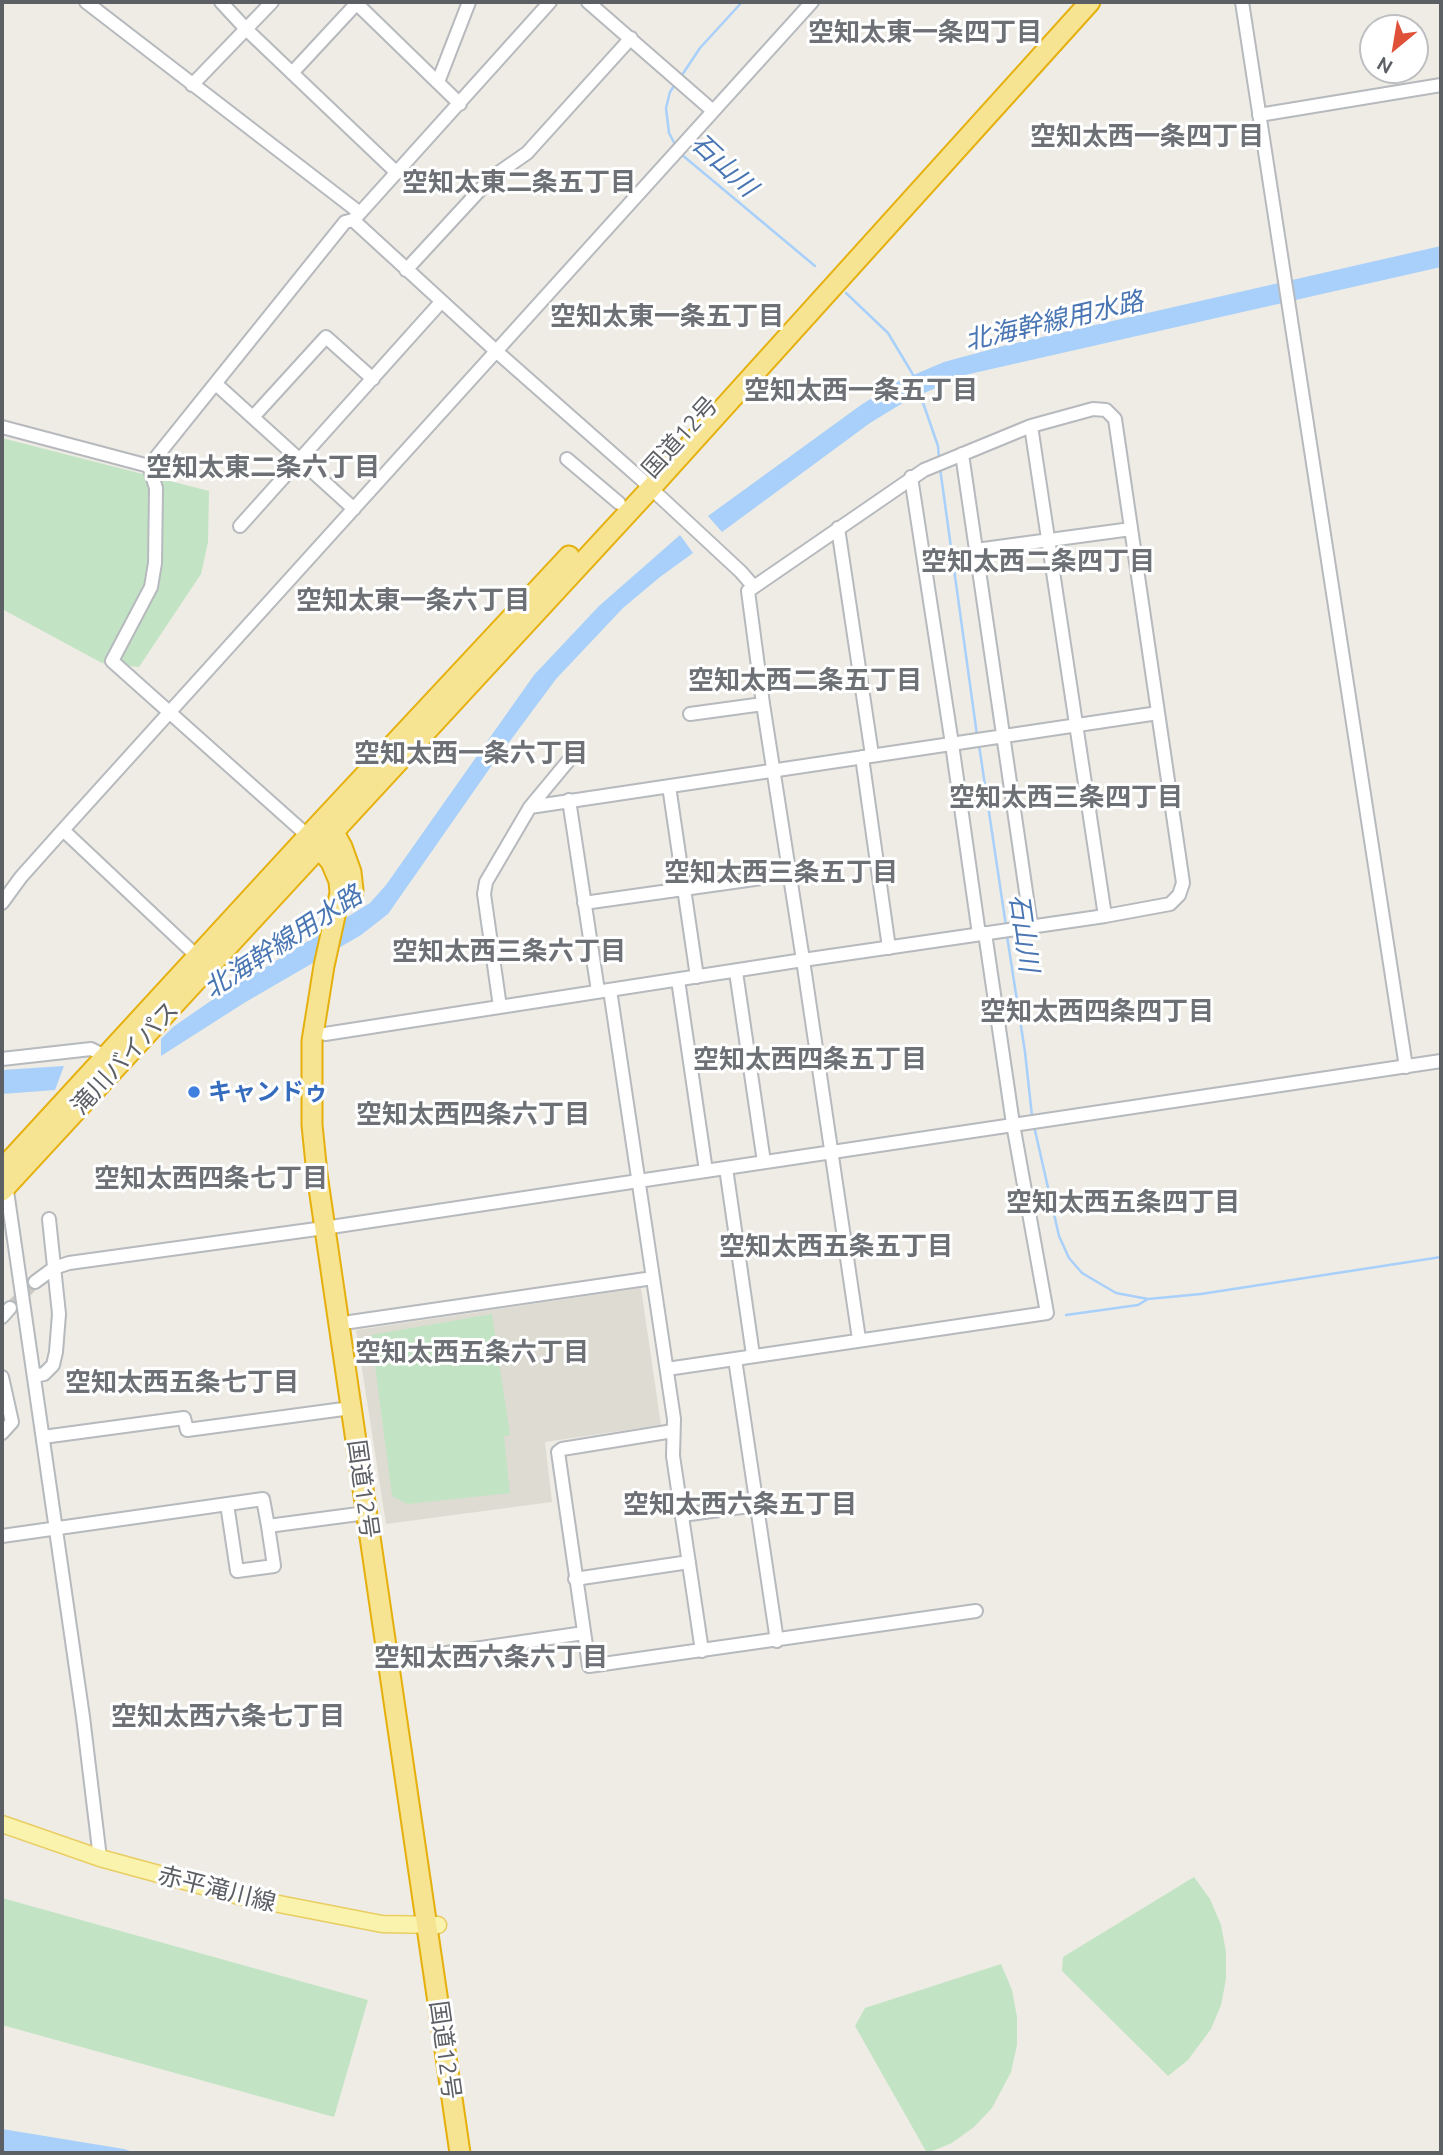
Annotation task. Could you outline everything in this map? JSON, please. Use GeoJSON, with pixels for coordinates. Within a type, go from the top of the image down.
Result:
{"type":"FeatureCollection","features":[{"type":"Feature","properties":{"kind":"highway","name":"国道12号"},"geometry":{"type":"LineString","coordinates":[[432,1925],[366,1513],[329,1227],[312,1125],[312,1041],[344,906],[353,890],[351,872],[333,831],[646,484],[1074,2]]}},
{"type":"Feature","properties":{"kind":"highway","name":"国道12号"},"geometry":{"type":"LineString","coordinates":[[344,906],[339,881],[331,862],[313,841],[619,503],[646,484],[1090,2]]}},
{"type":"Feature","properties":{"kind":"highway"},"geometry":{"type":"LineString","coordinates":[[313,841],[333,831]]}},
{"type":"Feature","properties":{"kind":"highway","name":"滝川バイパス"},"geometry":{"type":"LineString","coordinates":[[3,1174],[313,841]]}},
{"type":"Feature","properties":{"kind":"highway","name":"滝川バイパス"},"geometry":{"type":"LineString","coordinates":[[3,1174],[105,1056],[203,962]]}},
{"type":"Feature","properties":{"kind":"highway","name":"国道12号"},"geometry":{"type":"LineString","coordinates":[[330,963],[323,1122],[329,1227],[350,1322],[399,1660],[460,2153]]}},
{"type":"Feature","properties":{"kind":"highway","name":"国道12号"},"geometry":{"type":"LineString","coordinates":[[435,1947],[471,2153]]}},
{"type":"Feature","properties":{"kind":"main road","name":"赤平滝川線"},"geometry":{"type":"LineString","coordinates":[[2,1824],[100,1858],[231,1894],[382,1924],[432,1925]]}},
{"type":"Feature","properties":{"kind":"street"},"geometry":{"type":"LineString","coordinates":[[86,2],[357,217],[441,302],[646,484],[754,587]]}},
{"type":"Feature","properties":{"kind":"street"},"geometry":{"type":"LineString","coordinates":[[221,2],[397,173]]}},
{"type":"Feature","properties":{"kind":"street"},"geometry":{"type":"LineString","coordinates":[[192,85],[272,2]]}},
{"type":"Feature","properties":{"kind":"street"},"geometry":{"type":"LineString","coordinates":[[292,73],[356,2],[460,103]]}},
{"type":"Feature","properties":{"kind":"street"},"geometry":{"type":"LineString","coordinates":[[438,82],[469,2]]}},
{"type":"Feature","properties":{"kind":"street"},"geometry":{"type":"LineString","coordinates":[[149,466],[345,222],[357,217],[550,2]]}},
{"type":"Feature","properties":{"kind":"street"},"geometry":{"type":"LineString","coordinates":[[588,2],[713,111]]}},
{"type":"Feature","properties":{"kind":"street"},"geometry":{"type":"LineString","coordinates":[[2,903],[63,830],[812,2]]}},
{"type":"Feature","properties":{"kind":"street"},"geometry":{"type":"LineString","coordinates":[[1242,2],[1405,1067]]}},
{"type":"Feature","properties":{"kind":"street"},"geometry":{"type":"LineString","coordinates":[[407,270],[491,178],[527,153],[631,38]]}},
{"type":"Feature","properties":{"kind":"street"},"geometry":{"type":"LineString","coordinates":[[1259,115],[1441,85]]}},
{"type":"Feature","properties":{"kind":"street"},"geometry":{"type":"LineString","coordinates":[[240,526],[441,302]]}},
{"type":"Feature","properties":{"kind":"street"},"geometry":{"type":"LineString","coordinates":[[253,417],[326,337],[373,379]]}},
{"type":"Feature","properties":{"kind":"street"},"geometry":{"type":"LineString","coordinates":[[216,384],[354,509]]}},
{"type":"Feature","properties":{"kind":"street"},"geometry":{"type":"LineString","coordinates":[[325,1034],[803,960],[1105,916],[1170,904],[1179,895],[1183,883],[1115,419],[1106,410],[1093,409],[1031,426],[924,470],[748,591],[763,704],[790,874],[803,960],[830,1152],[859,1339]]}},
{"type":"Feature","properties":{"kind":"street"},"geometry":{"type":"LineString","coordinates":[[1031,426],[1105,916]]}},
{"type":"Feature","properties":{"kind":"street"},"geometry":{"type":"LineString","coordinates":[[2,427],[149,466]]}},
{"type":"Feature","properties":{"kind":"street"},"geometry":{"type":"LineString","coordinates":[[962,454],[1031,926]]}},
{"type":"Feature","properties":{"kind":"street"},"geometry":{"type":"LineString","coordinates":[[567,459],[619,503]]}},
{"type":"Feature","properties":{"kind":"street"},"geometry":{"type":"LineString","coordinates":[[149,466],[156,488],[155,563],[151,587],[112,661],[313,841]]}},
{"type":"Feature","properties":{"kind":"street"},"geometry":{"type":"LineString","coordinates":[[667,1369],[753,1354],[1047,1313],[1019,1123],[953,744],[911,477]]}},
{"type":"Feature","properties":{"kind":"street"},"geometry":{"type":"LineString","coordinates":[[838,528],[889,948]]}},
{"type":"Feature","properties":{"kind":"street"},"geometry":{"type":"LineString","coordinates":[[976,550],[1131,528]]}},
{"type":"Feature","properties":{"kind":"street"},"geometry":{"type":"LineString","coordinates":[[690,714],[763,704]]}},
{"type":"Feature","properties":{"kind":"street"},"geometry":{"type":"LineString","coordinates":[[530,807],[1158,713]]}},
{"type":"Feature","properties":{"kind":"street"},"geometry":{"type":"LineString","coordinates":[[500,1007],[484,894],[486,882],[530,807],[569,760]]}},
{"type":"Feature","properties":{"kind":"street"},"geometry":{"type":"LineString","coordinates":[[669,786],[697,977]]}},
{"type":"Feature","properties":{"kind":"street"},"geometry":{"type":"LineString","coordinates":[[569,800],[584,902],[604,991],[639,1181],[674,1419],[673,1456],[702,1651]]}},
{"type":"Feature","properties":{"kind":"street"},"geometry":{"type":"LineString","coordinates":[[63,830],[203,962]]}},
{"type":"Feature","properties":{"kind":"street"},"geometry":{"type":"LineString","coordinates":[[584,902],[790,874]]}},
{"type":"Feature","properties":{"kind":"street"},"geometry":{"type":"LineString","coordinates":[[736,972],[764,1162]]}},
{"type":"Feature","properties":{"kind":"street"},"geometry":{"type":"LineString","coordinates":[[678,980],[706,1171]]}},
{"type":"Feature","properties":{"kind":"street"},"geometry":{"type":"LineString","coordinates":[[2,1059],[91,1049],[105,1056]]}},
{"type":"Feature","properties":{"kind":"street"},"geometry":{"type":"LineString","coordinates":[[35,1282],[54,1268],[69,1263],[329,1227],[1441,1061]]}},
{"type":"Feature","properties":{"kind":"street"},"geometry":{"type":"LineString","coordinates":[[726,1168],[753,1354]]}},
{"type":"Feature","properties":{"kind":"street"},"geometry":{"type":"LineString","coordinates":[[3,1174],[43,1437],[100,1858]]}},
{"type":"Feature","properties":{"kind":"street"},"geometry":{"type":"LineString","coordinates":[[34,1376],[44,1374],[53,1365],[56,1352],[59,1314],[49,1219]]}},
{"type":"Feature","properties":{"kind":"street"},"geometry":{"type":"LineString","coordinates":[[350,1322],[653,1278]]}},
{"type":"Feature","properties":{"kind":"street"},"geometry":{"type":"LineString","coordinates":[[735,1359],[777,1641]]}},
{"type":"Feature","properties":{"kind":"street"},"geometry":{"type":"LineString","coordinates":[[2,1377],[12,1422],[2,1433]]}},
{"type":"Feature","properties":{"kind":"street"},"geometry":{"type":"LineString","coordinates":[[43,1437],[184,1418],[187,1430],[351,1408]]}},
{"type":"Feature","properties":{"kind":"street"},"geometry":{"type":"LineString","coordinates":[[673,1431],[562,1449],[558,1452],[589,1666],[976,1611]]}},
{"type":"Feature","properties":{"kind":"street"},"geometry":{"type":"LineString","coordinates":[[2,1536],[55,1529],[227,1504],[263,1499],[274,1566],[237,1571],[227,1504]]}},
{"type":"Feature","properties":{"kind":"street"},"geometry":{"type":"LineString","coordinates":[[682,1516],[757,1505]]}},
{"type":"Feature","properties":{"kind":"street"},"geometry":{"type":"LineString","coordinates":[[268,1526],[366,1513]]}},
{"type":"Feature","properties":{"kind":"street"},"geometry":{"type":"LineString","coordinates":[[575,1579],[689,1562]]}},
{"type":"Feature","properties":{"kind":"street"},"geometry":{"type":"LineString","coordinates":[[399,1660],[584,1633]]}},
{"type":"Feature","properties":{"kind":"shaded area"},"geometry":{"type":"Polygon","coordinates":[[[641,1288],[661,1425],[545,1442],[552,1502],[386,1524],[356,1330],[641,1288]]]}},
{"type":"Feature","properties":{"kind":"green space"},"geometry":{"type":"Polygon","coordinates":[[[2,438],[209,491],[208,542],[201,574],[139,667],[102,663],[2,609],[2,438]]]}},
{"type":"Feature","properties":{"kind":"green space"},"geometry":{"type":"Polygon","coordinates":[[[492,1314],[510,1435],[504,1436],[510,1493],[407,1504],[392,1496],[371,1335],[492,1314]]]}},
{"type":"Feature","properties":{"kind":"green space"},"geometry":{"type":"Polygon","coordinates":[[[1194,1877],[1210,1899],[1221,1925],[1226,1952],[1226,1979],[1221,2005],[1211,2029],[1188,2060],[1168,2076],[1062,1971],[1063,1957],[1194,1877]]]}},
{"type":"Feature","properties":{"kind":"green space"},"geometry":{"type":"Polygon","coordinates":[[[2,1898],[368,2000],[334,2117],[2,2025],[2,1898]]]}},
{"type":"Feature","properties":{"kind":"green space"},"geometry":{"type":"Polygon","coordinates":[[[1001,1964],[1012,1990],[1017,2017],[1017,2045],[1011,2072],[992,2108],[974,2127],[952,2143],[927,2153],[855,2026],[865,2008],[1001,1964]]]}},
{"type":"Feature","properties":{"kind":"water"},"geometry":{"type":"Polygon","coordinates":[[[1441,246],[1441,267],[965,375],[906,401],[870,423],[722,532],[708,516],[861,405],[897,382],[944,362],[1003,346],[1441,246]]]}},
{"type":"Feature","properties":{"kind":"water"},"geometry":{"type":"Polygon","coordinates":[[[680,535],[693,553],[623,608],[556,679],[388,914],[361,935],[244,1003],[161,1056],[161,1039],[173,1027],[370,903],[386,885],[534,675],[599,606],[680,535]]]}},
{"type":"Feature","properties":{"kind":"water"},"geometry":{"type":"Polygon","coordinates":[[[64,1066],[55,1090],[2,1094],[2,1070],[64,1066]]]}},
{"type":"Feature","properties":{"kind":"water"},"geometry":{"type":"Polygon","coordinates":[[[2,2129],[124,2149],[136,2153],[2,2153],[2,2129]]]}},
{"type":"Feature","properties":{"kind":"waterway","name":"石山川"},"geometry":{"type":"LineString","coordinates":[[680,78],[700,48],[742,2]]}},
{"type":"Feature","properties":{"kind":"waterway","name":"石山川"},"geometry":{"type":"LineString","coordinates":[[676,83],[670,92],[666,108],[669,133],[676,146]]}},
{"type":"Feature","properties":{"kind":"waterway","name":"石山川"},"geometry":{"type":"LineString","coordinates":[[681,154],[815,266]]}},
{"type":"Feature","properties":{"kind":"waterway","name":"石山川"},"geometry":{"type":"LineString","coordinates":[[846,293],[888,333],[915,378]]}},
{"type":"Feature","properties":{"kind":"waterway","name":"石山川"},"geometry":{"type":"LineString","coordinates":[[920,394],[938,446],[939,458]]}},
{"type":"Feature","properties":{"kind":"waterway","name":"石山川"},"geometry":{"type":"LineString","coordinates":[[940,468],[977,735]]}},
{"type":"Feature","properties":{"kind":"waterway","name":"石山川"},"geometry":{"type":"LineString","coordinates":[[979,745],[1006,926]]}},
{"type":"Feature","properties":{"kind":"waterway","name":"石山川"},"geometry":{"type":"LineString","coordinates":[[1007,936],[1032,1116]]}},
{"type":"Feature","properties":{"kind":"waterway","name":"石山川"},"geometry":{"type":"LineString","coordinates":[[1034,1126],[1059,1236],[1069,1258],[1082,1273],[1116,1293],[1148,1299],[1201,1294],[1441,1257]]}},
{"type":"Feature","properties":{"kind":"waterway"},"geometry":{"type":"LineString","coordinates":[[1066,1315],[1138,1305],[1148,1299]]}},
{"type":"Feature","properties":{"kind":"tunnel"},"geometry":{"type":"LineString","coordinates":[[10,1308],[35,1282]]}},
{"type":"Feature","properties":{"kind":"place","name":"キャンドゥ"},"geometry":{"type":"Point","coordinates":[194,1092]}},
{"type":"Feature","properties":{"kind":"district","name":"空知太東一条四丁目"},"geometry":{"type":"Point","coordinates":[925,32]}},
{"type":"Feature","properties":{"kind":"district","name":"空知太西一条四丁目"},"geometry":{"type":"Point","coordinates":[1147,136]}},
{"type":"Feature","properties":{"kind":"district","name":"空知太東二条五丁目"},"geometry":{"type":"Point","coordinates":[519,182]}},
{"type":"Feature","properties":{"kind":"district","name":"空知太東一条五丁目"},"geometry":{"type":"Point","coordinates":[667,316]}},
{"type":"Feature","properties":{"kind":"district","name":"空知太西一条五丁目"},"geometry":{"type":"Point","coordinates":[861,390]}},
{"type":"Feature","properties":{"kind":"district","name":"空知太東二条六丁目"},"geometry":{"type":"Point","coordinates":[263,467]}},
{"type":"Feature","properties":{"kind":"district","name":"空知太西二条四丁目"},"geometry":{"type":"Point","coordinates":[1038,561]}},
{"type":"Feature","properties":{"kind":"district","name":"空知太東一条六丁目"},"geometry":{"type":"Point","coordinates":[413,600]}},
{"type":"Feature","properties":{"kind":"district","name":"空知太西二条五丁目"},"geometry":{"type":"Point","coordinates":[805,680]}},
{"type":"Feature","properties":{"kind":"district","name":"空知太西一条六丁目"},"geometry":{"type":"Point","coordinates":[471,753]}},
{"type":"Feature","properties":{"kind":"district","name":"空知太西三条四丁目"},"geometry":{"type":"Point","coordinates":[1066,797]}},
{"type":"Feature","properties":{"kind":"district","name":"空知太西三条五丁目"},"geometry":{"type":"Point","coordinates":[781,872]}},
{"type":"Feature","properties":{"kind":"district","name":"空知太西三条六丁目"},"geometry":{"type":"Point","coordinates":[509,951]}},
{"type":"Feature","properties":{"kind":"district","name":"空知太西四条四丁目"},"geometry":{"type":"Point","coordinates":[1097,1011]}},
{"type":"Feature","properties":{"kind":"district","name":"空知太西四条五丁目"},"geometry":{"type":"Point","coordinates":[810,1059]}},
{"type":"Feature","properties":{"kind":"district","name":"空知太西四条六丁目"},"geometry":{"type":"Point","coordinates":[473,1114]}},
{"type":"Feature","properties":{"kind":"district","name":"空知太西四条七丁目"},"geometry":{"type":"Point","coordinates":[211,1178]}},
{"type":"Feature","properties":{"kind":"district","name":"空知太西五条四丁目"},"geometry":{"type":"Point","coordinates":[1123,1202]}},
{"type":"Feature","properties":{"kind":"district","name":"空知太西五条五丁目"},"geometry":{"type":"Point","coordinates":[836,1246]}},
{"type":"Feature","properties":{"kind":"district","name":"空知太西五条六丁目"},"geometry":{"type":"Point","coordinates":[472,1352]}},
{"type":"Feature","properties":{"kind":"district","name":"空知太西五条七丁目"},"geometry":{"type":"Point","coordinates":[182,1382]}},
{"type":"Feature","properties":{"kind":"district","name":"空知太西六条五丁目"},"geometry":{"type":"Point","coordinates":[740,1504]}},
{"type":"Feature","properties":{"kind":"district","name":"空知太西六条六丁目"},"geometry":{"type":"Point","coordinates":[491,1657]}},
{"type":"Feature","properties":{"kind":"district","name":"空知太西六条七丁目"},"geometry":{"type":"Point","coordinates":[228,1716]}},
{"type":"Feature","properties":{"kind":"water label","name":"北海幹線用水路"},"geometry":{"type":"Point","coordinates":[1054,321]}},
{"type":"Feature","properties":{"kind":"water label","name":"北海幹線用水路"},"geometry":{"type":"Point","coordinates":[283,942]}}]}
